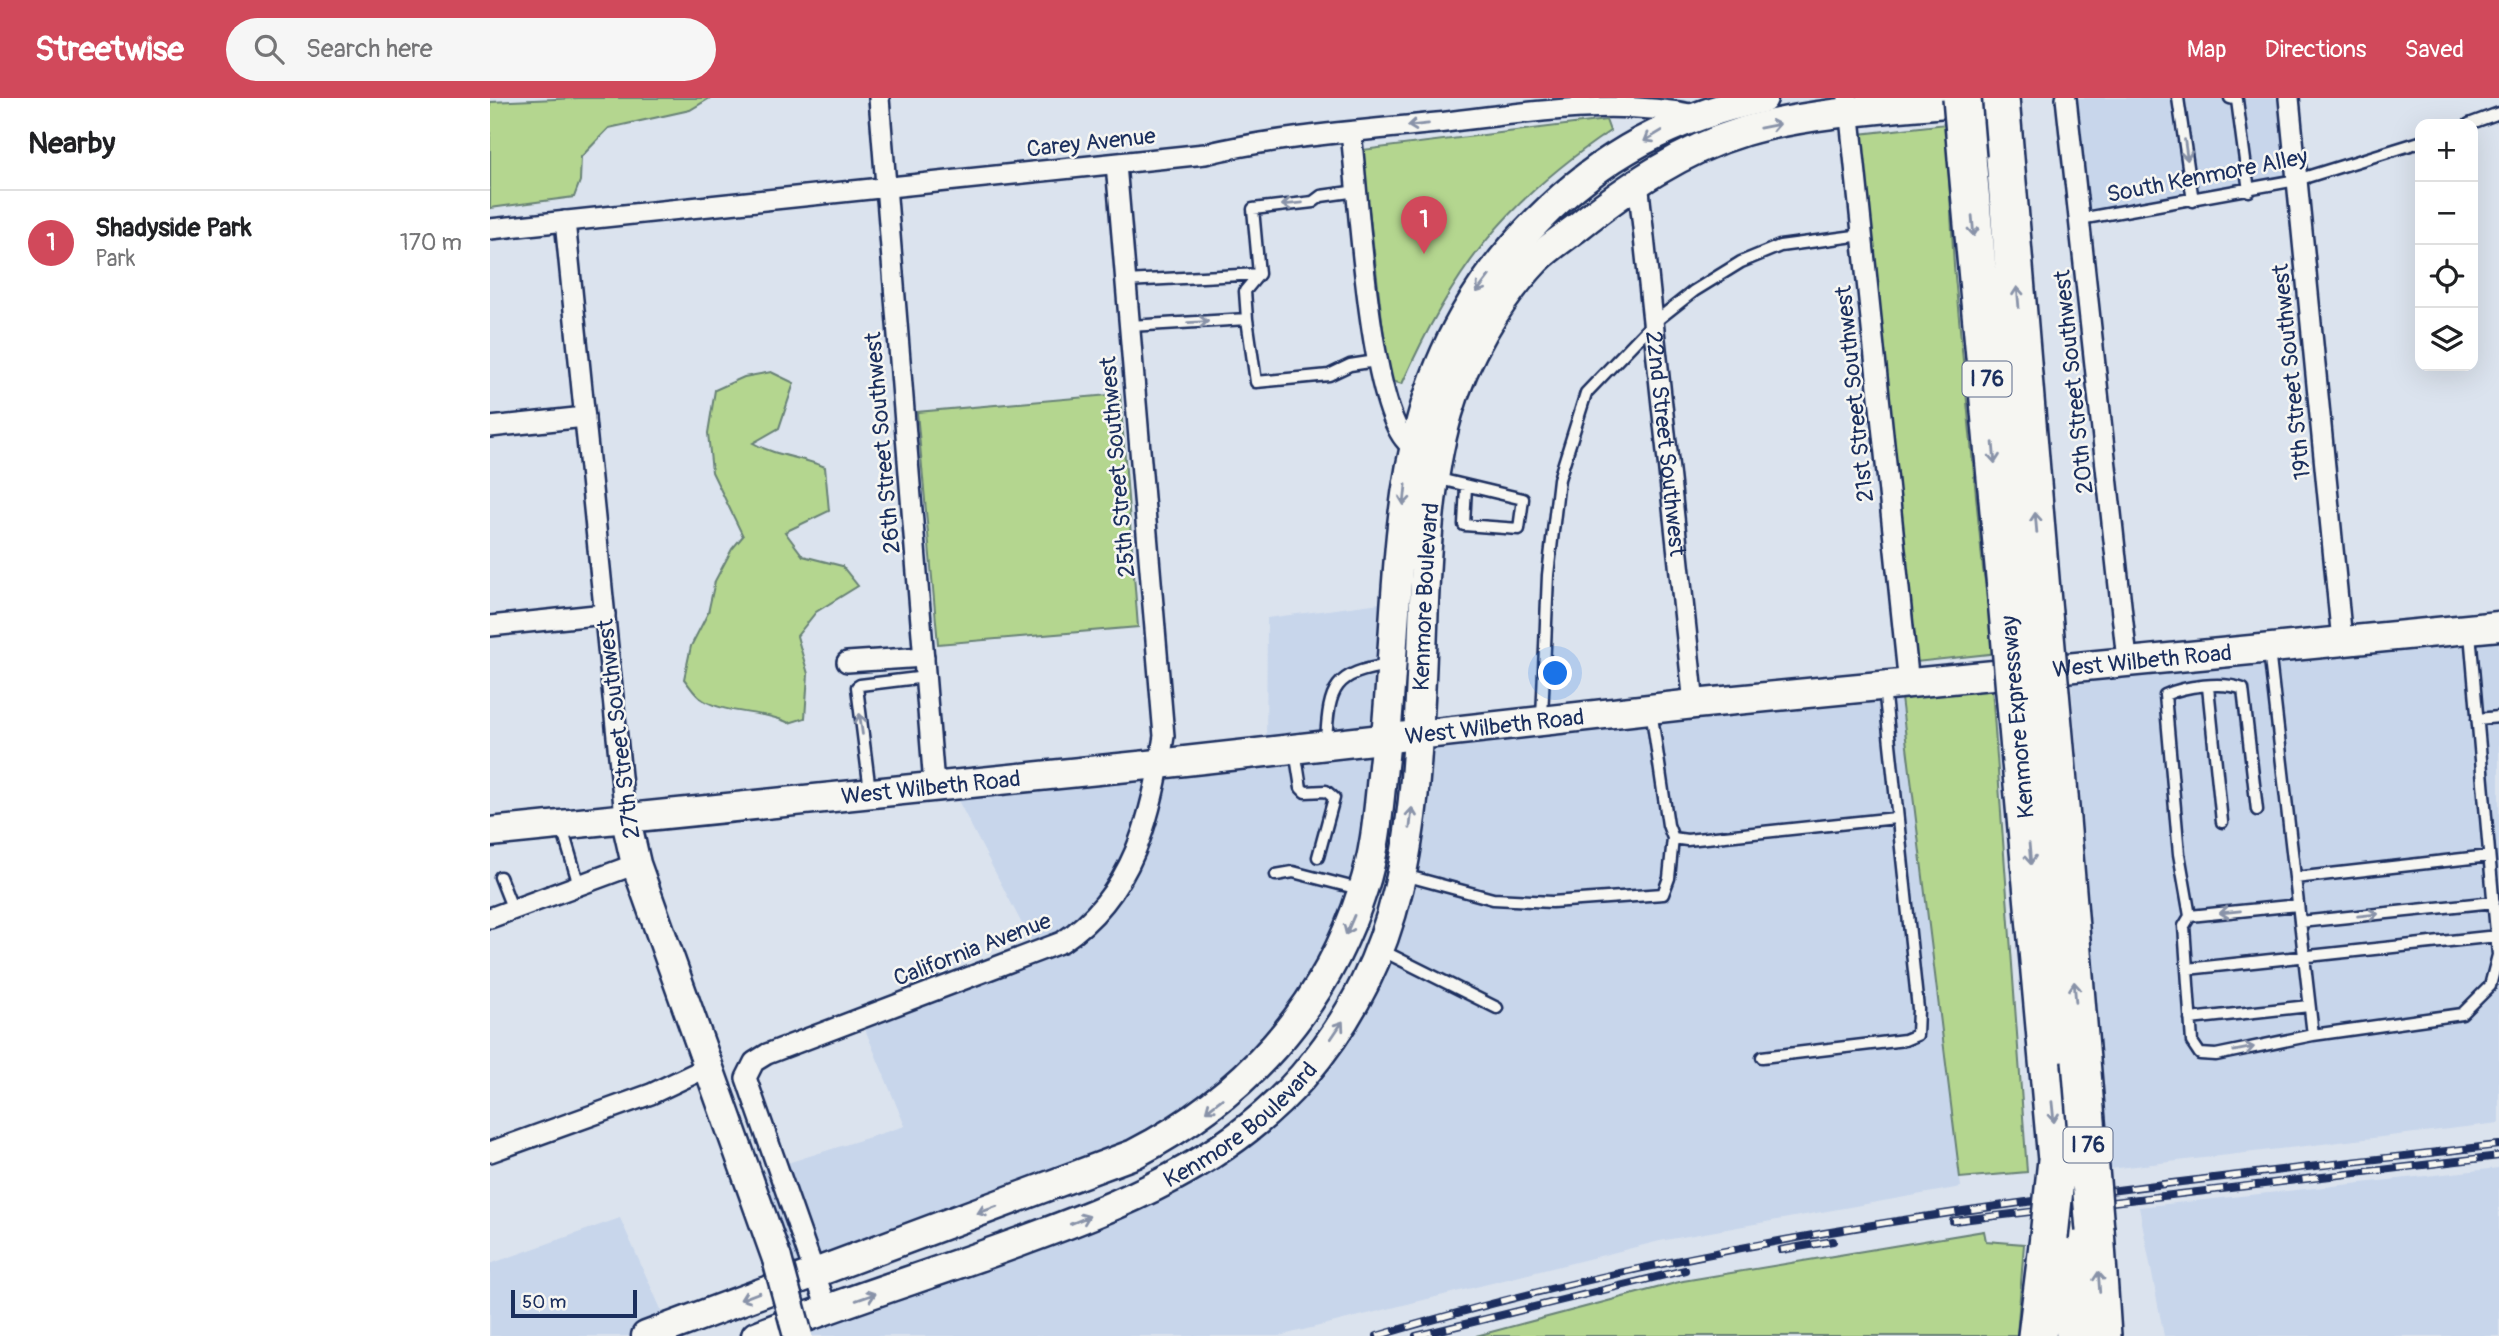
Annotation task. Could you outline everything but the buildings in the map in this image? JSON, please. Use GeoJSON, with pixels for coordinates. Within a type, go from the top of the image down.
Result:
{"type":"FeatureCollection","features":[{"type":"Feature","properties":{"kind":"highway","name":"Kenmore Expressway"},"geometry":{"type":"LineString","coordinates":[[1962,98],[1967,158],[2024,595],[2064,1061],[2070,1234],[2037,1336]]}},
{"type":"Feature","properties":{"kind":"highway","name":"Kenmore Expressway"},"geometry":{"type":"LineString","coordinates":[[2000,98],[2006,154],[2024,595]]}},
{"type":"Feature","properties":{"kind":"highway","name":"Kenmore Expressway"},"geometry":{"type":"LineString","coordinates":[[2064,1061],[2057,1160],[2070,1234]]}},
{"type":"Feature","properties":{"kind":"highway"},"geometry":{"type":"LineString","coordinates":[[2070,1234],[2095,1335]]}},
{"type":"Feature","properties":{"kind":"main road","name":"Kenmore Boulevard"},"geometry":{"type":"LineString","coordinates":[[756,1336],[1138,1196],[1224,1147],[1256,1122],[1303,1076],[1358,998],[1380,950],[1404,875],[1419,735],[1435,478],[1426,449],[1428,390],[1445,350],[1477,292],[1503,258],[1580,179],[1695,106],[1763,98]]}},
{"type":"Feature","properties":{"kind":"main road","name":"Kenmore Boulevard"},"geometry":{"type":"LineString","coordinates":[[646,1336],[1134,1154],[1194,1121],[1249,1075],[1296,1021],[1331,965],[1363,890],[1376,829],[1386,739],[1405,498],[1455,389],[1491,320],[1514,287],[1538,258],[1637,181],[1705,146],[1749,130],[1849,106],[2000,98]]}},
{"type":"Feature","properties":{"kind":"main road"},"geometry":{"type":"LineString","coordinates":[[1695,106],[1705,146]]}},
{"type":"Feature","properties":{"kind":"main road","name":"West Wilbeth Road"},"geometry":{"type":"LineString","coordinates":[[490,832],[1158,764],[2127,660],[2499,626]]}},
{"type":"Feature","properties":{"kind":"main road","name":"27th Street Southwest"},"geometry":{"type":"LineString","coordinates":[[625,817],[636,864],[777,1259],[798,1336]]}},
{"type":"Feature","properties":{"kind":"street","name":"26th Street Southwest"},"geometry":{"type":"LineString","coordinates":[[879,98],[934,785]]}},
{"type":"Feature","properties":{"kind":"street","name":"20th Street Southwest"},"geometry":{"type":"LineString","coordinates":[[2066,98],[2127,660]]}},
{"type":"Feature","properties":{"kind":"street","name":"19th Street Southwest"},"geometry":{"type":"LineString","coordinates":[[2289,98],[2342,641]]}},
{"type":"Feature","properties":{"kind":"street","name":"Carey Avenue"},"geometry":{"type":"LineString","coordinates":[[490,229],[1205,154],[1254,142],[1351,132],[1483,108],[1609,105],[1670,109],[1695,106]]}},
{"type":"Feature","properties":{"kind":"street","name":"21st Street Southwest"},"geometry":{"type":"LineString","coordinates":[[1849,106],[1863,235],[1896,686]]}},
{"type":"Feature","properties":{"kind":"street"},"geometry":{"type":"LineString","coordinates":[[1351,132],[1376,361],[1392,416],[1404,440],[1426,449]]}},
{"type":"Feature","properties":{"kind":"street","name":"25th Street Southwest"},"geometry":{"type":"LineString","coordinates":[[1116,164],[1164,736],[1158,764]]}},
{"type":"Feature","properties":{"kind":"street","name":"22nd Street Southwest"},"geometry":{"type":"LineString","coordinates":[[1637,181],[1694,705]]}},
{"type":"Feature","properties":{"kind":"street","name":"27th Street Southwest"},"geometry":{"type":"LineString","coordinates":[[565,221],[625,817]]}},
{"type":"Feature","properties":{"kind":"street"},"geometry":{"type":"LineString","coordinates":[[490,428],[585,417]]}},
{"type":"Feature","properties":{"kind":"street"},"geometry":{"type":"LineString","coordinates":[[490,626],[605,614]]}},
{"type":"Feature","properties":{"kind":"street"},"geometry":{"type":"LineString","coordinates":[[847,662],[924,657]]}},
{"type":"Feature","properties":{"kind":"street","name":"California Avenue"},"geometry":{"type":"LineString","coordinates":[[814,1272],[746,1077],[748,1068],[767,1054],[1022,960],[1062,942],[1082,929],[1104,906],[1138,851],[1149,815],[1158,764]]}},
{"type":"Feature","properties":{"kind":"street"},"geometry":{"type":"LineString","coordinates":[[490,918],[636,864]]}},
{"type":"Feature","properties":{"kind":"street"},"geometry":{"type":"LineString","coordinates":[[490,1152],[651,1094],[710,1066]]}},
{"type":"Feature","properties":{"kind":"street"},"geometry":{"type":"LineString","coordinates":[[814,1272],[828,1311]]}},
{"type":"Feature","properties":{"kind":"lane"},"geometry":{"type":"LineString","coordinates":[[2179,98],[2193,201]]}},
{"type":"Feature","properties":{"kind":"lane"},"geometry":{"type":"LineString","coordinates":[[2230,98],[2237,100],[2249,191]]}},
{"type":"Feature","properties":{"kind":"lane"},"geometry":{"type":"LineString","coordinates":[[2478,121],[2499,113]]}},
{"type":"Feature","properties":{"kind":"lane","name":"South Kenmore Alley"},"geometry":{"type":"LineString","coordinates":[[2080,219],[2249,191],[2297,180],[2415,144]]}},
{"type":"Feature","properties":{"kind":"lane"},"geometry":{"type":"LineString","coordinates":[[1357,191],[1321,196],[1313,202],[1253,209],[1259,274],[1245,291],[1248,319],[1256,382],[1329,375],[1350,365],[1376,361]]}},
{"type":"Feature","properties":{"kind":"lane"},"geometry":{"type":"LineString","coordinates":[[1541,722],[1548,575],[1559,479],[1586,393],[1652,324],[1694,291],[1741,262],[1780,246],[1863,235]]}},
{"type":"Feature","properties":{"kind":"lane"},"geometry":{"type":"LineString","coordinates":[[1126,281],[1259,274]]}},
{"type":"Feature","properties":{"kind":"lane"},"geometry":{"type":"LineString","coordinates":[[1130,326],[1248,319]]}},
{"type":"Feature","properties":{"kind":"lane"},"geometry":{"type":"LineString","coordinates":[[1435,478],[1523,499],[1519,528],[1464,525],[1466,486]]}},
{"type":"Feature","properties":{"kind":"lane"},"geometry":{"type":"LineString","coordinates":[[2257,810],[2243,688],[2234,685],[2208,687],[2175,690],[2165,695],[2179,854],[2190,916],[2184,926],[2192,1042],[2200,1054],[2216,1055],[2313,1035],[2462,1014],[2490,986],[2498,955],[2495,883],[2489,856],[2469,629]]}},
{"type":"Feature","properties":{"kind":"lane"},"geometry":{"type":"LineString","coordinates":[[2269,647],[2313,1035]]}},
{"type":"Feature","properties":{"kind":"lane"},"geometry":{"type":"LineString","coordinates":[[1326,746],[1328,707],[1335,686],[1359,669],[1393,665]]}},
{"type":"Feature","properties":{"kind":"lane"},"geometry":{"type":"LineString","coordinates":[[870,792],[857,688],[860,685],[926,677]]}},
{"type":"Feature","properties":{"kind":"lane"},"geometry":{"type":"LineString","coordinates":[[1762,1057],[1905,1040],[1917,1035],[1918,1009],[1896,818],[1896,686]]}},
{"type":"Feature","properties":{"kind":"lane"},"geometry":{"type":"LineString","coordinates":[[2208,687],[2222,822]]}},
{"type":"Feature","properties":{"kind":"lane"},"geometry":{"type":"LineString","coordinates":[[1404,875],[1493,899],[1552,902],[1663,894],[1669,878],[1674,838],[1668,825],[1651,709]]}},
{"type":"Feature","properties":{"kind":"lane"},"geometry":{"type":"LineString","coordinates":[[2477,719],[2499,717]]}},
{"type":"Feature","properties":{"kind":"lane"},"geometry":{"type":"LineString","coordinates":[[1295,749],[1300,788],[1305,792],[1326,791],[1334,798],[1318,857]]}},
{"type":"Feature","properties":{"kind":"lane"},"geometry":{"type":"LineString","coordinates":[[1674,838],[1687,840],[1896,818]]}},
{"type":"Feature","properties":{"kind":"lane"},"geometry":{"type":"LineString","coordinates":[[561,824],[579,885]]}},
{"type":"Feature","properties":{"kind":"lane"},"geometry":{"type":"LineString","coordinates":[[2295,878],[2489,856]]}},
{"type":"Feature","properties":{"kind":"lane"},"geometry":{"type":"LineString","coordinates":[[1276,874],[1293,872],[1363,890]]}},
{"type":"Feature","properties":{"kind":"lane"},"geometry":{"type":"LineString","coordinates":[[500,877],[513,910]]}},
{"type":"Feature","properties":{"kind":"lane"},"geometry":{"type":"LineString","coordinates":[[2300,922],[2494,902]]}},
{"type":"Feature","properties":{"kind":"lane"},"geometry":{"type":"LineString","coordinates":[[2190,916],[2298,905]]}},
{"type":"Feature","properties":{"kind":"lane"},"geometry":{"type":"LineString","coordinates":[[2187,969],[2497,936]]}},
{"type":"Feature","properties":{"kind":"lane"},"geometry":{"type":"LineString","coordinates":[[1380,950],[1497,1008]]}},
{"type":"Feature","properties":{"kind":"lane"},"geometry":{"type":"LineString","coordinates":[[2190,1019],[2309,1006]]}},
{"type":"Feature","properties":{"kind":"shaded area"},"geometry":{"type":"Polygon","coordinates":[[[2071,98],[2285,98],[2292,177],[2084,215],[2071,98]]]}},
{"type":"Feature","properties":{"kind":"shaded area"},"geometry":{"type":"Polygon","coordinates":[[[1388,602],[1381,733],[1266,746],[1267,618],[1388,602]]]}},
{"type":"Feature","properties":{"kind":"shaded area"},"geometry":{"type":"Polygon","coordinates":[[[2499,626],[2499,1123],[2110,1169],[2070,667],[2499,626]]]}},
{"type":"Feature","properties":{"kind":"shaded area"},"geometry":{"type":"Polygon","coordinates":[[[1899,686],[1961,1187],[1660,1241],[1279,1336],[797,1336],[1234,1141],[1367,982],[1419,735],[1899,686]]]}},
{"type":"Feature","properties":{"kind":"shaded area"},"geometry":{"type":"Polygon","coordinates":[[[1386,739],[1378,817],[1331,965],[1194,1121],[785,1283],[749,1175],[905,1126],[862,1022],[1037,953],[949,783],[1386,739]]]}},
{"type":"Feature","properties":{"kind":"shaded area"},"geometry":{"type":"Polygon","coordinates":[[[2499,1168],[2499,1336],[2164,1336],[2139,1207],[2499,1168]]]}},
{"type":"Feature","properties":{"kind":"shaded area"},"geometry":{"type":"Polygon","coordinates":[[[620,1218],[669,1327],[646,1336],[490,1336],[490,1264],[620,1218]]]}},
{"type":"Feature","properties":{"kind":"green space"},"geometry":{"type":"Polygon","coordinates":[[[578,98],[710,98],[690,110],[609,128],[581,157],[580,181],[574,197],[490,208],[490,102],[578,98]]]}},
{"type":"Feature","properties":{"kind":"green space"},"geometry":{"type":"Polygon","coordinates":[[[1606,120],[1610,131],[1541,184],[1512,211],[1486,241],[1441,306],[1402,384],[1389,380],[1362,150],[1606,120]]]}},
{"type":"Feature","properties":{"kind":"green space"},"geometry":{"type":"Polygon","coordinates":[[[1946,124],[1954,266],[1983,569],[1998,653],[1916,662],[1860,134],[1946,124]]]}},
{"type":"Feature","properties":{"kind":"green space"},"geometry":{"type":"Polygon","coordinates":[[[771,372],[794,383],[779,428],[753,443],[770,451],[825,467],[829,511],[785,532],[803,556],[842,566],[858,586],[816,612],[797,636],[808,674],[805,718],[789,723],[713,705],[698,696],[684,679],[691,646],[708,613],[715,581],[732,549],[743,536],[712,472],[708,433],[715,390],[744,377],[771,372]]]}},
{"type":"Feature","properties":{"kind":"green space"},"geometry":{"type":"Polygon","coordinates":[[[1120,394],[1138,627],[938,644],[917,412],[1120,394]]]}},
{"type":"Feature","properties":{"kind":"green space"},"geometry":{"type":"Polygon","coordinates":[[[1992,688],[2027,1172],[1960,1178],[1901,698],[1992,688]]]}},
{"type":"Feature","properties":{"kind":"green space"},"geometry":{"type":"Polygon","coordinates":[[[1984,1231],[1986,1241],[2024,1244],[2017,1336],[1476,1336],[1683,1281],[1984,1231]]]}},
{"type":"Feature","properties":{"kind":"railway"},"geometry":{"type":"LineString","coordinates":[[1377,1336],[1515,1298],[1793,1238],[2074,1196],[2499,1145]]}},
{"type":"Feature","properties":{"kind":"railway"},"geometry":{"type":"LineString","coordinates":[[1953,1221],[2499,1156]]}},
{"type":"Feature","properties":{"kind":"railway"},"geometry":{"type":"LineString","coordinates":[[1781,1250],[1833,1241]]}},
{"type":"Feature","properties":{"kind":"railway"},"geometry":{"type":"LineString","coordinates":[[1416,1336],[1685,1270]]}},
{"type":"Feature","properties":{"kind":"place","name":"Shadyside Park"},"geometry":{"type":"Point","coordinates":[1424,254]}}]}
